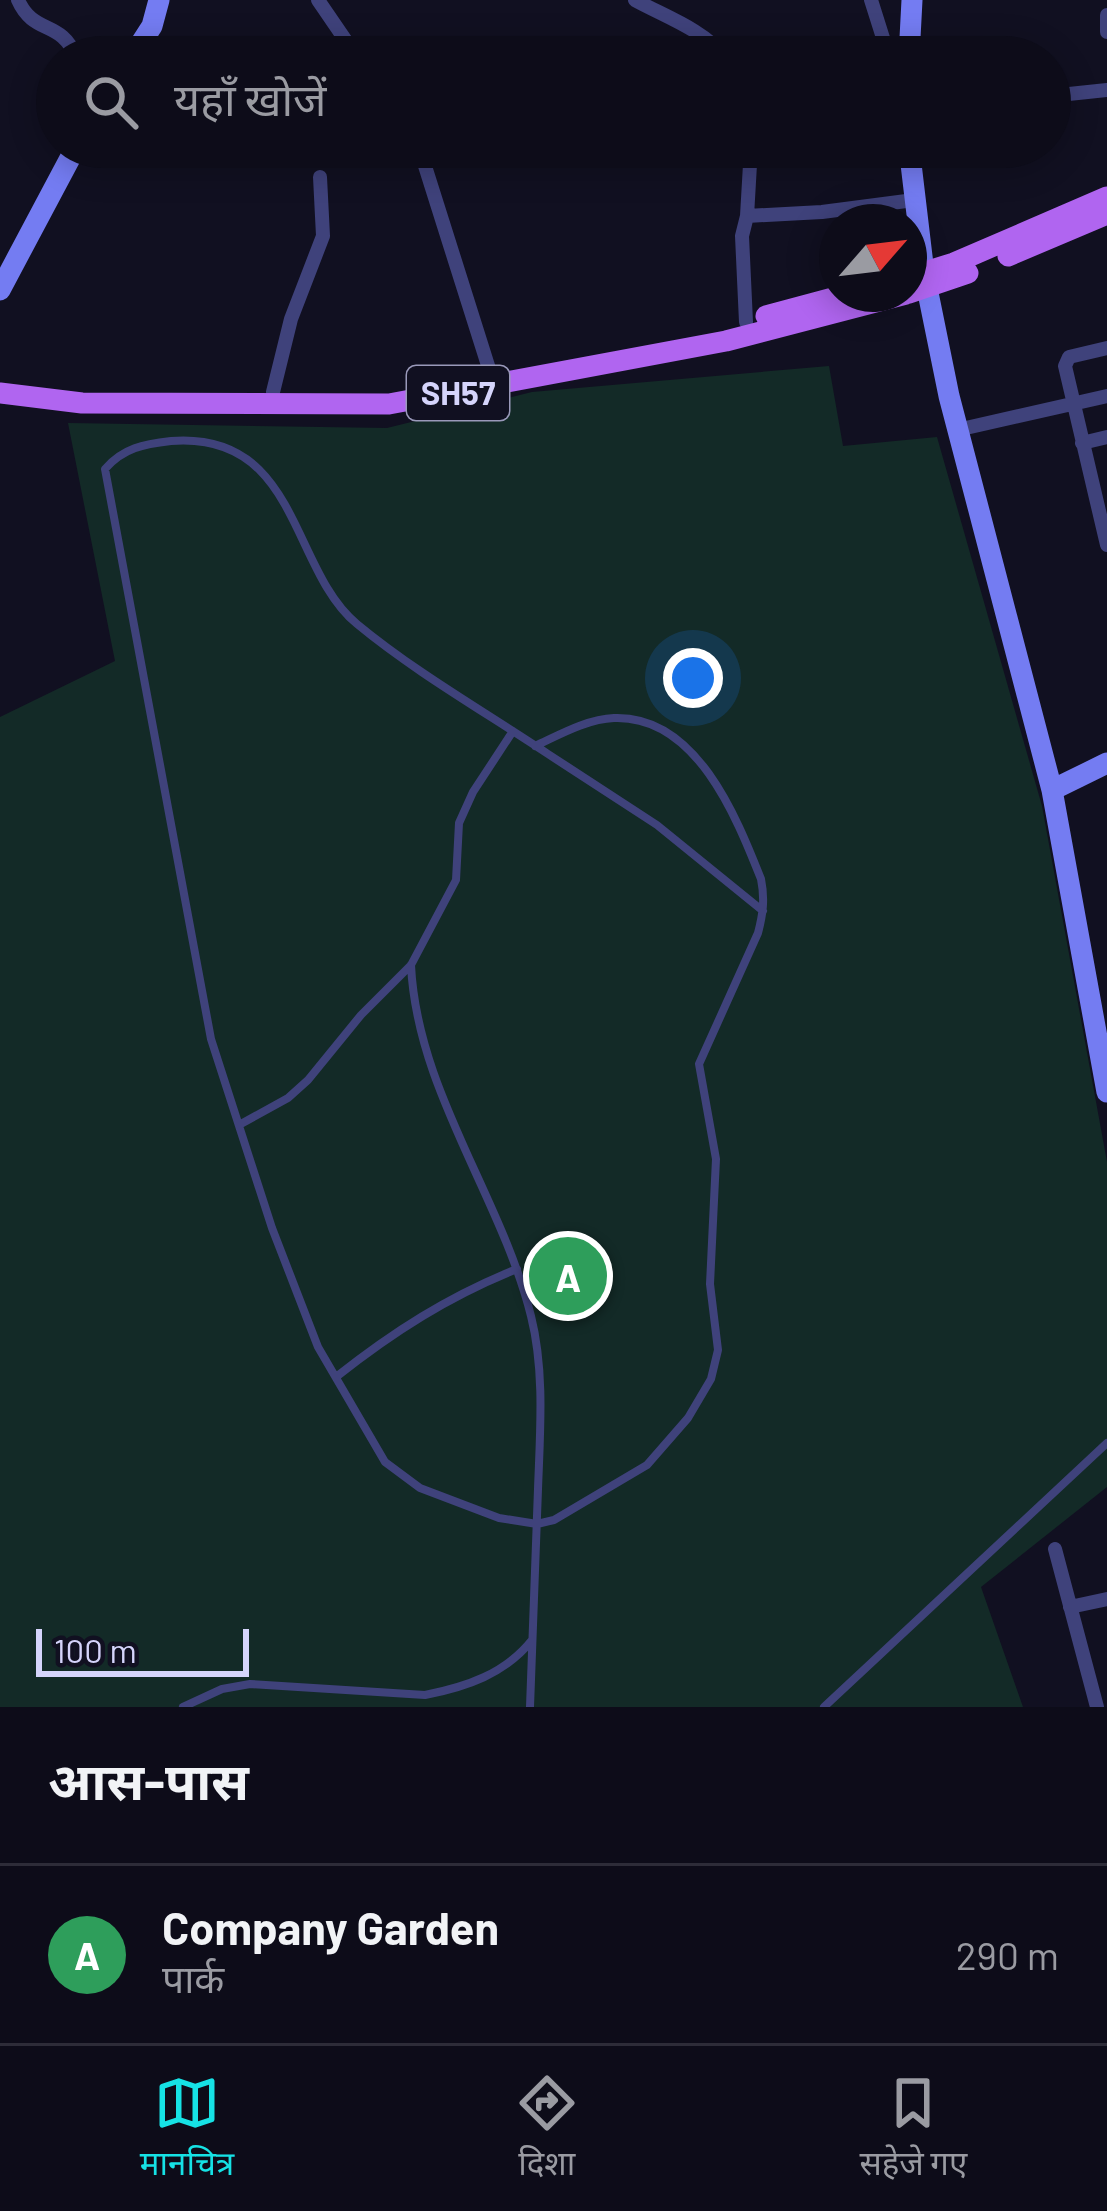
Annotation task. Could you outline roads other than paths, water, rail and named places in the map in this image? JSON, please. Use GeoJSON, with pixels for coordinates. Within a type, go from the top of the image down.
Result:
{"type":"FeatureCollection","features":[{"type":"Feature","properties":{"kind":"main road","name":"SH57"},"geometry":{"type":"LineString","coordinates":[[927,280],[1107,197]]}},
{"type":"Feature","properties":{"kind":"main road","name":"SH57"},"geometry":{"type":"LineString","coordinates":[[927,281],[1107,214]]}},
{"type":"Feature","properties":{"kind":"main road","name":"SH57"},"geometry":{"type":"LineString","coordinates":[[0,380],[81,391],[382,392],[491,375],[746,322],[819,302]]}},
{"type":"Feature","properties":{"kind":"main road","name":"SH57"},"geometry":{"type":"LineString","coordinates":[[0,393],[82,403],[389,404],[726,341],[824,312]]}},
{"type":"Feature","properties":{"kind":"street"},"geometry":{"type":"LineString","coordinates":[[17,0],[28,20],[63,36]]}},
{"type":"Feature","properties":{"kind":"street"},"geometry":{"type":"LineString","coordinates":[[146,36],[159,0]]}},
{"type":"Feature","properties":{"kind":"street"},"geometry":{"type":"LineString","coordinates":[[318,0],[343,36]]}},
{"type":"Feature","properties":{"kind":"street"},"geometry":{"type":"LineString","coordinates":[[635,0],[702,36]]}},
{"type":"Feature","properties":{"kind":"street"},"geometry":{"type":"LineString","coordinates":[[871,0],[882,36]]}},
{"type":"Feature","properties":{"kind":"street"},"geometry":{"type":"LineString","coordinates":[[910,36],[912,0]]}},
{"type":"Feature","properties":{"kind":"street"},"geometry":{"type":"LineString","coordinates":[[1107,15],[1107,32]]}},
{"type":"Feature","properties":{"kind":"street"},"geometry":{"type":"LineString","coordinates":[[1071,94],[1107,90]]}},
{"type":"Feature","properties":{"kind":"street"},"geometry":{"type":"LineString","coordinates":[[0,290],[65,168]]}},
{"type":"Feature","properties":{"kind":"street"},"geometry":{"type":"LineString","coordinates":[[426,168],[491,375]]}},
{"type":"Feature","properties":{"kind":"street"},"geometry":{"type":"LineString","coordinates":[[746,322],[741,256],[750,168]]}},
{"type":"Feature","properties":{"kind":"street"},"geometry":{"type":"LineString","coordinates":[[911,168],[914,204]]}},
{"type":"Feature","properties":{"kind":"street"},"geometry":{"type":"LineString","coordinates":[[273,392],[291,319],[323,236],[320,177]]}},
{"type":"Feature","properties":{"kind":"street"},"geometry":{"type":"LineString","coordinates":[[748,216],[914,200]]}},
{"type":"Feature","properties":{"kind":"street"},"geometry":{"type":"LineString","coordinates":[[923,312],[1052,790],[1100,1018],[1107,1092]]}},
{"type":"Feature","properties":{"kind":"street"},"geometry":{"type":"LineString","coordinates":[[1107,348],[1065,362],[1082,443],[1099,479],[1107,545]]}},
{"type":"Feature","properties":{"kind":"street"},"geometry":{"type":"LineString","coordinates":[[957,430],[1107,396]]}},
{"type":"Feature","properties":{"kind":"street"},"geometry":{"type":"LineString","coordinates":[[1082,443],[1107,437]]}},
{"type":"Feature","properties":{"kind":"street"},"geometry":{"type":"LineString","coordinates":[[1052,790],[1107,763]]}},
{"type":"Feature","properties":{"kind":"street"},"geometry":{"type":"LineString","coordinates":[[1055,1549],[1096,1707]]}},
{"type":"Feature","properties":{"kind":"street"},"geometry":{"type":"LineString","coordinates":[[1070,1607],[1107,1599]]}},
{"type":"Feature","properties":{"kind":"lane"},"geometry":{"type":"LineString","coordinates":[[535,746],[609,718],[634,719],[689,748],[750,851],[761,879],[763,911],[758,933],[699,1064],[716,1159],[710,1284],[718,1350],[711,1379],[688,1418],[647,1465],[570,1513],[537,1524],[499,1518],[420,1488],[385,1462],[318,1347],[272,1228],[211,1039],[105,469],[118,454],[175,441],[209,444],[240,457],[260,471],[291,511],[337,603],[354,622],[535,746],[657,825],[763,911]]}},
{"type":"Feature","properties":{"kind":"lane"},"geometry":{"type":"LineString","coordinates":[[238,1125],[288,1098],[308,1080],[411,965],[456,880],[459,824],[473,792],[513,731]]}},
{"type":"Feature","properties":{"kind":"lane"},"geometry":{"type":"LineString","coordinates":[[411,965],[412,994],[424,1042],[517,1270],[532,1319],[539,1366],[530,1707]]}},
{"type":"Feature","properties":{"kind":"lane"},"geometry":{"type":"LineString","coordinates":[[336,1378],[442,1302],[517,1270]]}},
{"type":"Feature","properties":{"kind":"lane"},"geometry":{"type":"LineString","coordinates":[[824,1707],[1107,1443]]}},
{"type":"Feature","properties":{"kind":"lane"},"geometry":{"type":"LineString","coordinates":[[182,1707],[222,1689],[250,1684],[425,1695],[454,1689],[505,1666],[533,1639]]}},
{"type":"Feature","properties":{"kind":"place","name":"Company Garden"},"geometry":{"type":"Point","coordinates":[568,1276]}}]}
